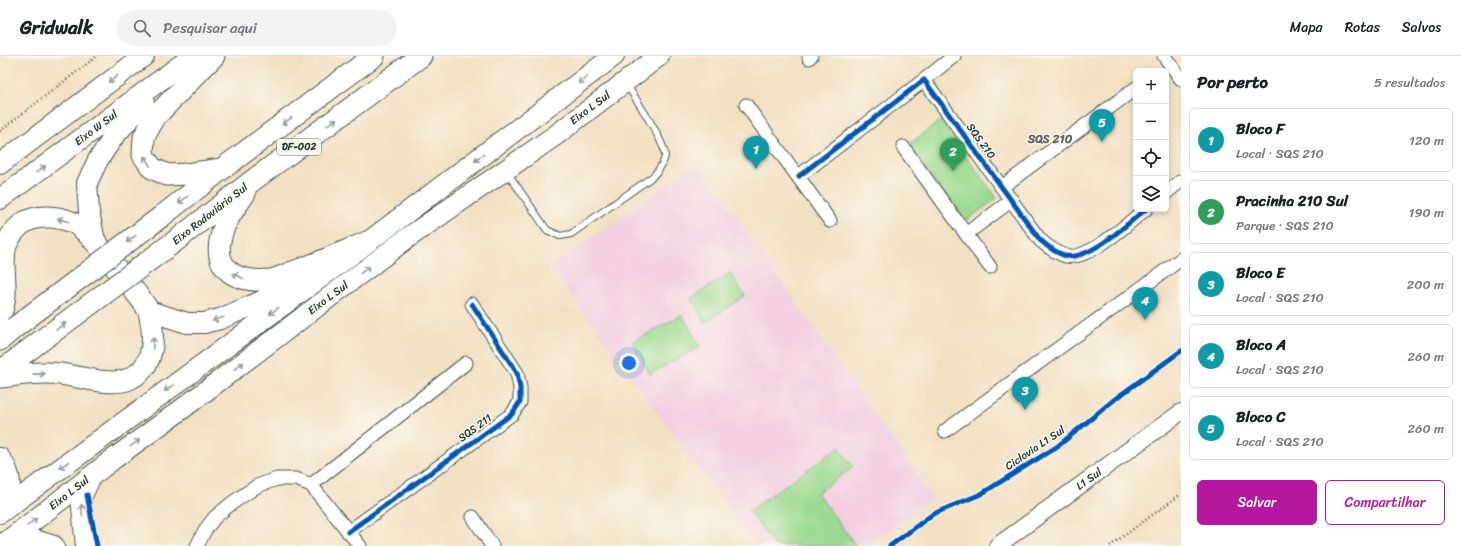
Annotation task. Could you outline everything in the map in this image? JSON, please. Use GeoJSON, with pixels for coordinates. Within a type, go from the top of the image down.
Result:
{"type":"FeatureCollection","features":[{"type":"Feature","properties":{"kind":"highway"},"geometry":{"type":"LineString","coordinates":[[214,56],[155,117],[144,137],[143,155],[152,168],[167,175],[222,169]]}},
{"type":"Feature","properties":{"kind":"highway","name":"DF-002"},"geometry":{"type":"LineString","coordinates":[[5,329],[162,216],[222,169],[374,56]]}},
{"type":"Feature","properties":{"kind":"highway","name":"Eixo Rodoviário Sul"},"geometry":{"type":"LineString","coordinates":[[0,372],[178,239],[252,181],[421,56]]}},
{"type":"Feature","properties":{"kind":"highway"},"geometry":{"type":"LineString","coordinates":[[252,181],[225,226],[219,244],[219,257],[227,272],[244,279],[271,280],[301,270],[367,242]]}},
{"type":"Feature","properties":{"kind":"highway"},"geometry":{"type":"LineString","coordinates":[[0,377],[60,374],[90,380],[111,382],[129,380],[140,372],[149,361],[153,347],[153,330],[149,311],[95,241],[79,226],[63,219],[47,217],[33,219],[22,224],[6,245],[4,257],[5,329]]}},
{"type":"Feature","properties":{"kind":"main road"},"geometry":{"type":"LineString","coordinates":[[0,164],[144,56]]}},
{"type":"Feature","properties":{"kind":"main road","name":"Eixo W Sul"},"geometry":{"type":"LineString","coordinates":[[0,200],[193,56]]}},
{"type":"Feature","properties":{"kind":"main road","name":"Eixo L Sul"},"geometry":{"type":"LineString","coordinates":[[0,512],[331,270],[614,56]]}},
{"type":"Feature","properties":{"kind":"main road","name":"Eixo L Sul"},"geometry":{"type":"LineString","coordinates":[[4,544],[91,476],[406,240],[556,135],[659,56]]}},
{"type":"Feature","properties":{"kind":"main road"},"geometry":{"type":"LineString","coordinates":[[95,241],[89,212],[87,183],[98,160],[115,135],[171,72]]}},
{"type":"Feature","properties":{"kind":"main road"},"geometry":{"type":"LineString","coordinates":[[149,311],[187,323],[204,323],[220,319],[331,270]]}},
{"type":"Feature","properties":{"kind":"main road"},"geometry":{"type":"LineString","coordinates":[[0,458],[7,468],[10,482],[9,494],[0,512]]}},
{"type":"Feature","properties":{"kind":"main road"},"geometry":{"type":"LineString","coordinates":[[86,546],[82,498],[91,476]]}},
{"type":"Feature","properties":{"kind":"main road"},"geometry":{"type":"LineString","coordinates":[[4,544],[38,541],[54,546]]}},
{"type":"Feature","properties":{"kind":"street"},"geometry":{"type":"LineString","coordinates":[[799,176],[954,56]]}},
{"type":"Feature","properties":{"kind":"street"},"geometry":{"type":"LineString","coordinates":[[1164,56],[1181,79]]}},
{"type":"Feature","properties":{"kind":"street","name":"SQS 210"},"geometry":{"type":"LineString","coordinates":[[924,80],[1040,240],[1054,251],[1068,256],[1080,255],[1093,250],[1142,212]]}},
{"type":"Feature","properties":{"kind":"street"},"geometry":{"type":"LineString","coordinates":[[1002,187],[1133,90]]}},
{"type":"Feature","properties":{"kind":"street"},"geometry":{"type":"LineString","coordinates":[[746,105],[799,176],[830,221]]}},
{"type":"Feature","properties":{"kind":"street"},"geometry":{"type":"LineString","coordinates":[[903,147],[990,267]]}},
{"type":"Feature","properties":{"kind":"street"},"geometry":{"type":"LineString","coordinates":[[1169,191],[1181,181]]}},
{"type":"Feature","properties":{"kind":"street"},"geometry":{"type":"LineString","coordinates":[[966,234],[1012,200]]}},
{"type":"Feature","properties":{"kind":"street"},"geometry":{"type":"LineString","coordinates":[[945,431],[1181,259]]}},
{"type":"Feature","properties":{"kind":"street","name":"SQS 211"},"geometry":{"type":"LineString","coordinates":[[348,532],[512,414],[520,402],[520,388],[517,373],[472,304]]}},
{"type":"Feature","properties":{"kind":"street"},"geometry":{"type":"LineString","coordinates":[[311,485],[466,363]]}},
{"type":"Feature","properties":{"kind":"street","name":"L1 Sul"},"geometry":{"type":"LineString","coordinates":[[996,546],[1181,412]]}},
{"type":"Feature","properties":{"kind":"street"},"geometry":{"type":"LineString","coordinates":[[197,546],[205,530],[215,517],[257,486],[277,478],[296,479],[311,485],[360,546]]}},
{"type":"Feature","properties":{"kind":"street"},"geometry":{"type":"LineString","coordinates":[[473,517],[492,546]]}},
{"type":"Feature","properties":{"kind":"lane"},"geometry":{"type":"LineString","coordinates":[[506,170],[547,230],[560,236],[571,234],[652,177],[660,168],[665,156],[663,144],[625,82]]}},
{"type":"Feature","properties":{"kind":"path"},"geometry":{"type":"LineString","coordinates":[[0,131],[97,56]]}},
{"type":"Feature","properties":{"kind":"path"},"geometry":{"type":"LineString","coordinates":[[1110,546],[1181,494]]}},
{"type":"Feature","properties":{"kind":"shaded area"},"geometry":{"type":"Polygon","coordinates":[[[698,163],[933,498],[868,546],[756,546],[550,267],[698,163]]]}},
{"type":"Feature","properties":{"kind":"green space"},"geometry":{"type":"Polygon","coordinates":[[[940,121],[997,198],[964,222],[908,145],[940,121]]]}},
{"type":"Feature","properties":{"kind":"green space"},"geometry":{"type":"Polygon","coordinates":[[[730,273],[745,296],[705,322],[690,299],[730,273]]]}},
{"type":"Feature","properties":{"kind":"green space"},"geometry":{"type":"Polygon","coordinates":[[[682,315],[700,347],[650,374],[632,342],[682,315]]]}},
{"type":"Feature","properties":{"kind":"green space"},"geometry":{"type":"Polygon","coordinates":[[[839,447],[853,467],[817,493],[856,546],[775,546],[749,511],[839,447]]]}},
{"type":"Feature","properties":{"kind":"cycle path"},"geometry":{"type":"LineString","coordinates":[[799,176],[924,80],[1040,240],[1055,251],[1066,256],[1075,256],[1086,253],[1108,240],[1142,212]]}},
{"type":"Feature","properties":{"kind":"cycle path"},"geometry":{"type":"LineString","coordinates":[[348,532],[512,414],[520,402],[520,388],[517,373],[472,304]]}},
{"type":"Feature","properties":{"kind":"cycle path","name":"Ciclovia L1 Sul"},"geometry":{"type":"LineString","coordinates":[[890,546],[933,514],[981,494],[1058,446],[1115,399],[1181,351]]}},
{"type":"Feature","properties":{"kind":"cycle path"},"geometry":{"type":"LineString","coordinates":[[87,495],[97,546]]}},
{"type":"Feature","properties":{"kind":"place","name":"Bloco C"},"geometry":{"type":"Point","coordinates":[1102,142]}},
{"type":"Feature","properties":{"kind":"place","name":"Bloco F"},"geometry":{"type":"Point","coordinates":[756,169]}},
{"type":"Feature","properties":{"kind":"place","name":"Pracinha 210 Sul"},"geometry":{"type":"Point","coordinates":[953,171]}},
{"type":"Feature","properties":{"kind":"place","name":"Bloco A"},"geometry":{"type":"Point","coordinates":[1145,320]}},
{"type":"Feature","properties":{"kind":"place","name":"Bloco E"},"geometry":{"type":"Point","coordinates":[1025,410]}},
{"type":"Feature","properties":{"kind":"district","name":"SQS 210"},"geometry":{"type":"Point","coordinates":[1050,139]}}]}
